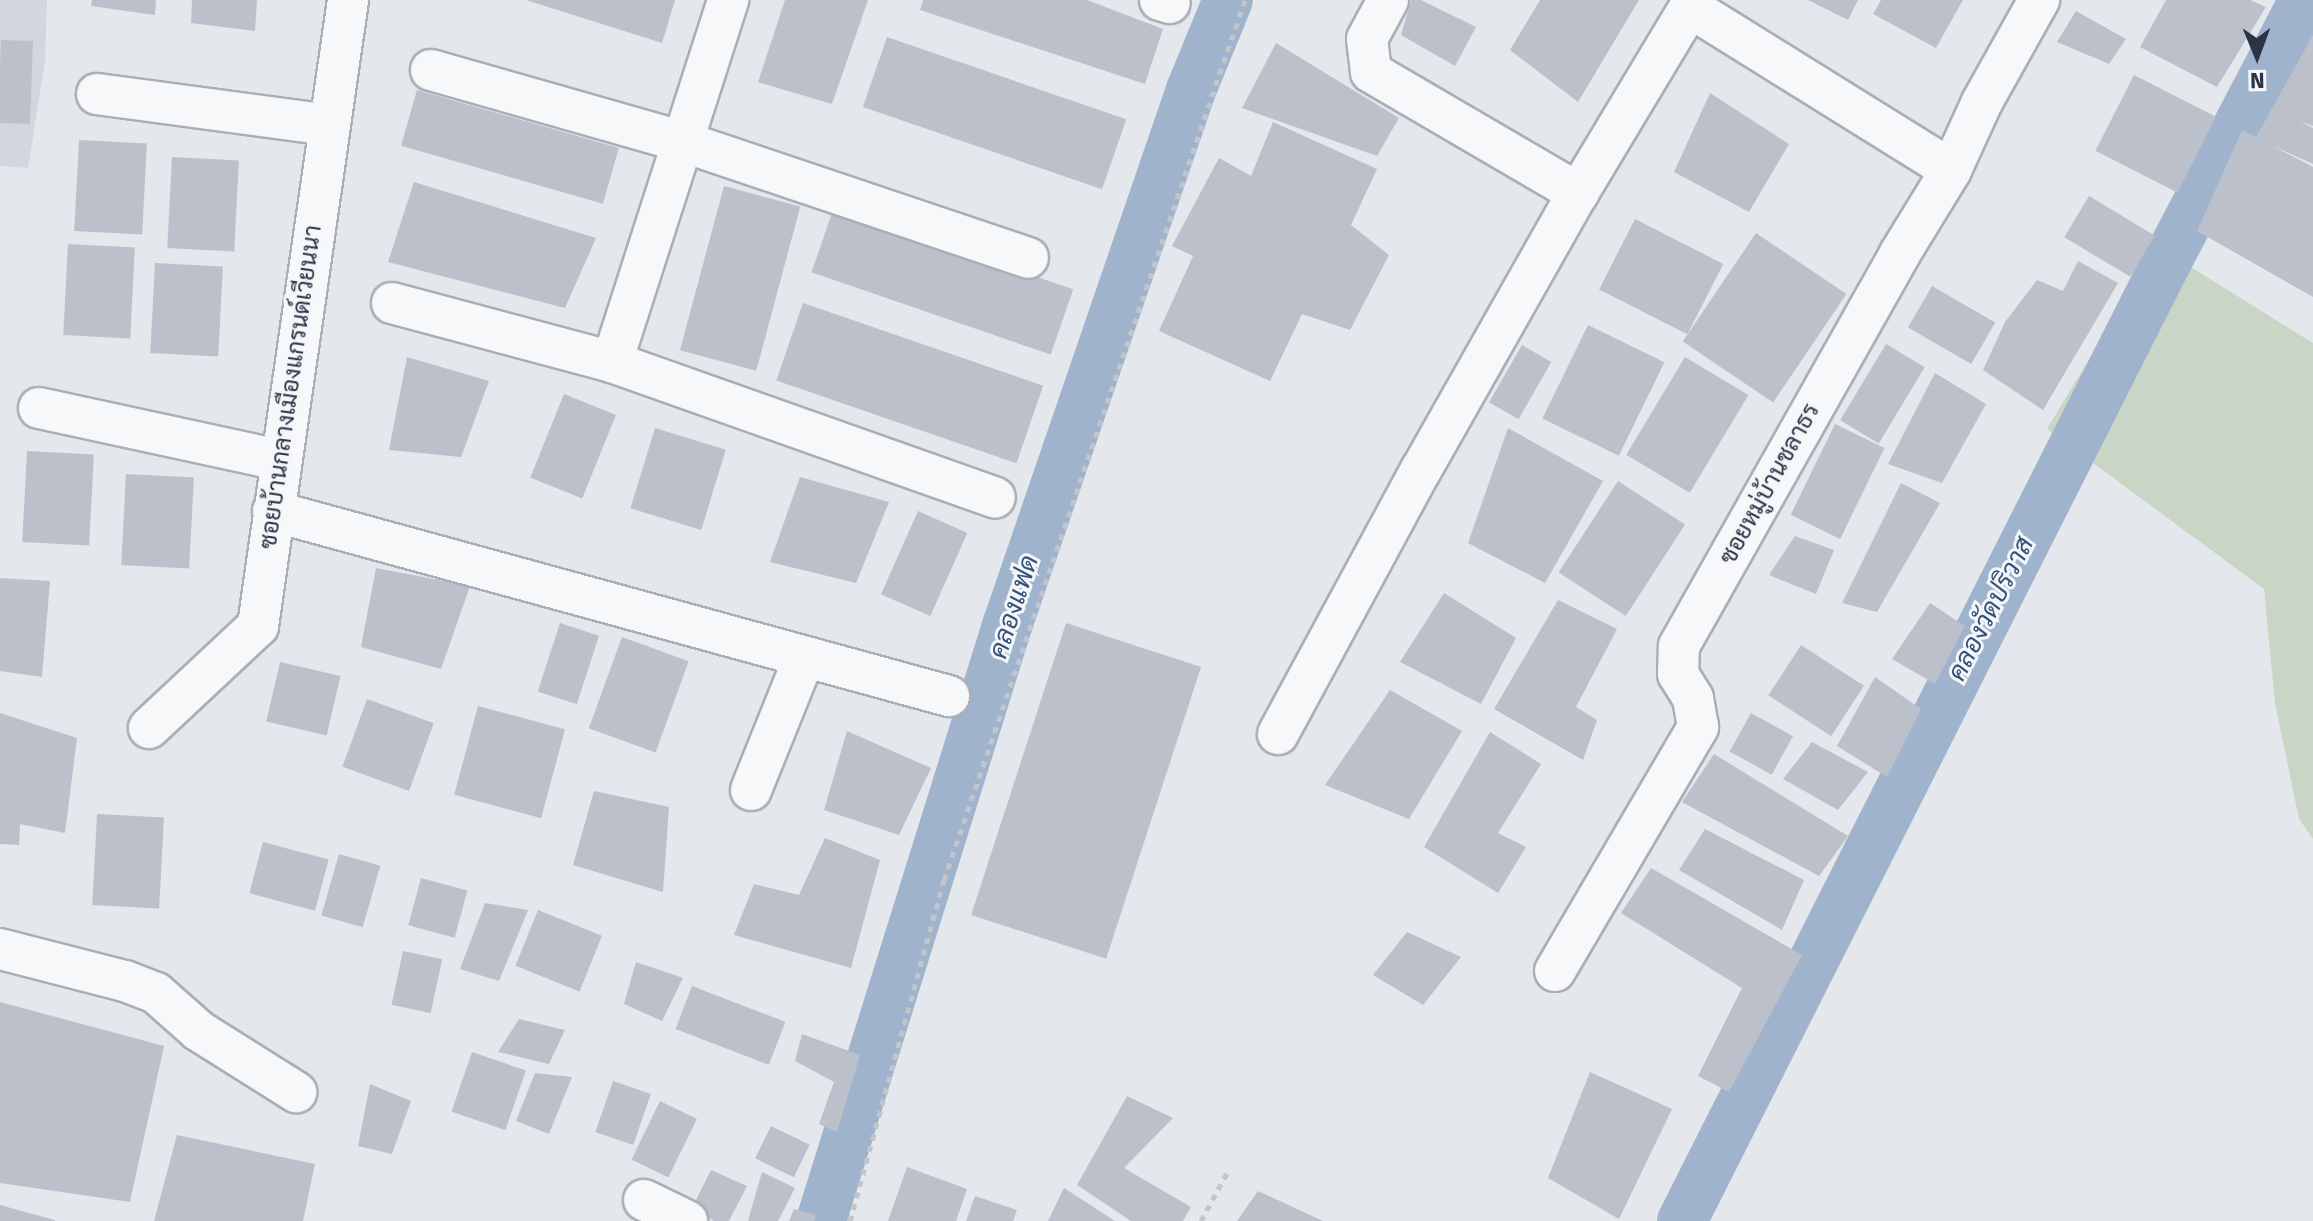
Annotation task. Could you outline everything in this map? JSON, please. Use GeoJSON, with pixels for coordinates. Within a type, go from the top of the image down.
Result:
{"type":"FeatureCollection","features":[{"type":"Feature","properties":{"kind":"street","name":"ซอยบ้านกลางเมืองแกรนด์เวียนนา"},"geometry":{"type":"LineString","coordinates":[[149,728],[258,626],[279,460],[348,0]]}},
{"type":"Feature","properties":{"kind":"street"},"geometry":{"type":"LineString","coordinates":[[612,362],[728,0]]}},
{"type":"Feature","properties":{"kind":"street"},"geometry":{"type":"LineString","coordinates":[[1388,0],[1367,39],[1371,72],[1578,193]]}},
{"type":"Feature","properties":{"kind":"street","name":"ซอยหมู่บ้านชลาธร"},"geometry":{"type":"LineString","coordinates":[[1555,971],[1698,727],[1693,698],[1678,674],[1679,646],[1899,255],[1951,170],[1982,102],[2039,0]]}},
{"type":"Feature","properties":{"kind":"street"},"geometry":{"type":"LineString","coordinates":[[1278,734],[1421,470],[1578,193],[1692,4],[1951,170]]}},
{"type":"Feature","properties":{"kind":"street"},"geometry":{"type":"LineString","coordinates":[[431,70],[681,141],[1028,258]]}},
{"type":"Feature","properties":{"kind":"street"},"geometry":{"type":"LineString","coordinates":[[97,94],[329,125]]}},
{"type":"Feature","properties":{"kind":"street"},"geometry":{"type":"LineString","coordinates":[[392,303],[612,362],[995,498]]}},
{"type":"Feature","properties":{"kind":"street"},"geometry":{"type":"LineString","coordinates":[[39,408],[279,460]]}},
{"type":"Feature","properties":{"kind":"street"},"geometry":{"type":"LineString","coordinates":[[273,511],[949,696]]}},
{"type":"Feature","properties":{"kind":"street"},"geometry":{"type":"LineString","coordinates":[[751,790],[804,658]]}},
{"type":"Feature","properties":{"kind":"street"},"geometry":{"type":"LineString","coordinates":[[0,949],[125,981],[156,993],[199,1031],[296,1092]]}},
{"type":"Feature","properties":{"kind":"street"},"geometry":{"type":"LineString","coordinates":[[644,1200],[687,1221]]}},
{"type":"Feature","properties":{"kind":"path"},"geometry":{"type":"LineString","coordinates":[[850,1221],[944,880],[1245,0]]}},
{"type":"Feature","properties":{"kind":"path"},"geometry":{"type":"LineString","coordinates":[[1201,1221],[1227,1173]]}},
{"type":"Feature","properties":{"kind":"shaded area"},"geometry":{"type":"Polygon","coordinates":[[[0,0],[47,0],[45,61],[28,168],[0,166],[0,0]]]}},
{"type":"Feature","properties":{"kind":"green space"},"geometry":{"type":"Polygon","coordinates":[[[2157,246],[2313,343],[2313,839],[2299,819],[2275,703],[2264,589],[2047,429],[2157,246]]]}},
{"type":"Feature","properties":{"kind":"building"},"geometry":{"type":"Polygon","coordinates":[[[92,0],[156,0],[155,15],[91,6],[92,0]]]}},
{"type":"Feature","properties":{"kind":"building"},"geometry":{"type":"Polygon","coordinates":[[[192,0],[257,0],[255,31],[191,23],[192,0]]]}},
{"type":"Feature","properties":{"kind":"building"},"geometry":{"type":"Polygon","coordinates":[[[526,0],[675,0],[662,43],[526,0]]]}},
{"type":"Feature","properties":{"kind":"building"},"geometry":{"type":"Polygon","coordinates":[[[785,0],[868,0],[832,104],[758,82],[785,0]]]}},
{"type":"Feature","properties":{"kind":"building"},"geometry":{"type":"Polygon","coordinates":[[[923,0],[1087,0],[1163,29],[1145,84],[920,10],[923,0]]]}},
{"type":"Feature","properties":{"kind":"building"},"geometry":{"type":"Polygon","coordinates":[[[1411,0],[1421,0],[1476,27],[1455,66],[1401,35],[1411,0]]]}},
{"type":"Feature","properties":{"kind":"building"},"geometry":{"type":"Polygon","coordinates":[[[1540,0],[1639,0],[1578,102],[1510,50],[1540,0]]]}},
{"type":"Feature","properties":{"kind":"building"},"geometry":{"type":"Polygon","coordinates":[[[1808,0],[1858,0],[1848,20],[1808,0]]]}},
{"type":"Feature","properties":{"kind":"building"},"geometry":{"type":"Polygon","coordinates":[[[1881,0],[1963,0],[1936,48],[1873,14],[1881,0]]]}},
{"type":"Feature","properties":{"kind":"building"},"geometry":{"type":"Polygon","coordinates":[[[2166,0],[2250,0],[2266,7],[2217,87],[2140,47],[2166,0]]]}},
{"type":"Feature","properties":{"kind":"building"},"geometry":{"type":"Polygon","coordinates":[[[2076,11],[2126,39],[2109,64],[2057,42],[2076,11]]]}},
{"type":"Feature","properties":{"kind":"building"},"geometry":{"type":"Polygon","coordinates":[[[2313,35],[2313,126],[2300,121],[2313,128],[2313,164],[2273,146],[2313,167],[2313,297],[2197,231],[2242,130],[2256,137],[2313,35]]]}},
{"type":"Feature","properties":{"kind":"building"},"geometry":{"type":"Polygon","coordinates":[[[887,37],[1126,119],[1102,189],[863,107],[887,37]]]}},
{"type":"Feature","properties":{"kind":"building"},"geometry":{"type":"Polygon","coordinates":[[[1,40],[33,41],[30,124],[0,123],[1,40]]]}},
{"type":"Feature","properties":{"kind":"building"},"geometry":{"type":"Polygon","coordinates":[[[1276,43],[1399,118],[1377,156],[1242,108],[1276,43]]]}},
{"type":"Feature","properties":{"kind":"building"},"geometry":{"type":"Polygon","coordinates":[[[2134,75],[2216,117],[2177,193],[2095,151],[2134,75]]]}},
{"type":"Feature","properties":{"kind":"building"},"geometry":{"type":"Polygon","coordinates":[[[417,90],[619,148],[603,204],[401,146],[417,90]]]}},
{"type":"Feature","properties":{"kind":"building"},"geometry":{"type":"Polygon","coordinates":[[[1710,93],[1789,144],[1749,212],[1674,172],[1710,93]]]}},
{"type":"Feature","properties":{"kind":"building"},"geometry":{"type":"Polygon","coordinates":[[[1273,122],[1377,169],[1351,225],[1389,255],[1350,330],[1302,314],[1270,381],[1159,331],[1193,256],[1172,246],[1219,158],[1251,176],[1273,122]]]}},
{"type":"Feature","properties":{"kind":"building"},"geometry":{"type":"Polygon","coordinates":[[[79,140],[147,144],[142,234],[74,231],[79,140]]]}},
{"type":"Feature","properties":{"kind":"building"},"geometry":{"type":"Polygon","coordinates":[[[172,157],[239,161],[234,251],[167,248],[172,157]]]}},
{"type":"Feature","properties":{"kind":"building"},"geometry":{"type":"Polygon","coordinates":[[[414,182],[596,238],[565,308],[388,262],[414,182]]]}},
{"type":"Feature","properties":{"kind":"building"},"geometry":{"type":"Polygon","coordinates":[[[724,186],[800,206],[756,371],[680,350],[724,186]]]}},
{"type":"Feature","properties":{"kind":"building"},"geometry":{"type":"Polygon","coordinates":[[[2089,196],[2155,236],[2130,277],[2064,237],[2089,196]]]}},
{"type":"Feature","properties":{"kind":"building"},"geometry":{"type":"Polygon","coordinates":[[[834,207],[1073,289],[1051,355],[812,272],[834,207]]]}},
{"type":"Feature","properties":{"kind":"building"},"geometry":{"type":"Polygon","coordinates":[[[1635,219],[1723,264],[1687,334],[1599,289],[1635,219]]]}},
{"type":"Feature","properties":{"kind":"building"},"geometry":{"type":"Polygon","coordinates":[[[1756,233],[1846,294],[1773,403],[1683,342],[1756,233]]]}},
{"type":"Feature","properties":{"kind":"building"},"geometry":{"type":"Polygon","coordinates":[[[68,244],[135,248],[130,338],[63,335],[68,244]]]}},
{"type":"Feature","properties":{"kind":"building"},"geometry":{"type":"Polygon","coordinates":[[[2078,261],[2118,283],[2043,410],[1983,370],[2005,322],[2037,280],[2063,291],[2078,261]]]}},
{"type":"Feature","properties":{"kind":"building"},"geometry":{"type":"Polygon","coordinates":[[[155,263],[223,267],[218,356],[150,353],[155,263]]]}},
{"type":"Feature","properties":{"kind":"building"},"geometry":{"type":"Polygon","coordinates":[[[1932,286],[1995,322],[1971,364],[1908,328],[1932,286]]]}},
{"type":"Feature","properties":{"kind":"building"},"geometry":{"type":"Polygon","coordinates":[[[803,303],[1043,386],[1016,463],[776,381],[803,303]]]}},
{"type":"Feature","properties":{"kind":"building"},"geometry":{"type":"Polygon","coordinates":[[[1588,325],[1664,362],[1619,456],[1542,418],[1588,325]]]}},
{"type":"Feature","properties":{"kind":"building"},"geometry":{"type":"Polygon","coordinates":[[[1886,344],[1925,367],[1879,443],[1840,420],[1886,344]]]}},
{"type":"Feature","properties":{"kind":"building"},"geometry":{"type":"Polygon","coordinates":[[[1522,345],[1551,362],[1518,419],[1489,402],[1522,345]]]}},
{"type":"Feature","properties":{"kind":"building"},"geometry":{"type":"Polygon","coordinates":[[[407,357],[489,381],[461,457],[389,450],[407,357]]]}},
{"type":"Feature","properties":{"kind":"building"},"geometry":{"type":"Polygon","coordinates":[[[1685,357],[1748,395],[1690,493],[1626,455],[1685,357]]]}},
{"type":"Feature","properties":{"kind":"building"},"geometry":{"type":"Polygon","coordinates":[[[1935,373],[1986,404],[1942,483],[1888,464],[1935,373]]]}},
{"type":"Feature","properties":{"kind":"building"},"geometry":{"type":"Polygon","coordinates":[[[564,394],[616,415],[582,498],[530,477],[564,394]]]}},
{"type":"Feature","properties":{"kind":"building"},"geometry":{"type":"Polygon","coordinates":[[[1835,424],[1884,448],[1840,539],[1791,515],[1835,424]]]}},
{"type":"Feature","properties":{"kind":"building"},"geometry":{"type":"Polygon","coordinates":[[[655,428],[726,450],[701,530],[630,508],[655,428]]]}},
{"type":"Feature","properties":{"kind":"building"},"geometry":{"type":"Polygon","coordinates":[[[1508,428],[1603,481],[1545,583],[1468,543],[1508,428]]]}},
{"type":"Feature","properties":{"kind":"building"},"geometry":{"type":"Polygon","coordinates":[[[27,451],[94,455],[89,545],[22,542],[27,451]]]}},
{"type":"Feature","properties":{"kind":"building"},"geometry":{"type":"Polygon","coordinates":[[[126,474],[194,478],[189,568],[121,565],[126,474]]]}},
{"type":"Feature","properties":{"kind":"building"},"geometry":{"type":"Polygon","coordinates":[[[800,477],[889,502],[856,583],[770,562],[800,477]]]}},
{"type":"Feature","properties":{"kind":"building"},"geometry":{"type":"Polygon","coordinates":[[[1618,481],[1685,525],[1626,616],[1559,572],[1618,481]]]}},
{"type":"Feature","properties":{"kind":"building"},"geometry":{"type":"Polygon","coordinates":[[[1901,483],[1940,503],[1877,612],[1842,603],[1901,483]]]}},
{"type":"Feature","properties":{"kind":"building"},"geometry":{"type":"Polygon","coordinates":[[[918,511],[967,533],[930,616],[881,594],[918,511]]]}},
{"type":"Feature","properties":{"kind":"building"},"geometry":{"type":"Polygon","coordinates":[[[1795,536],[1834,550],[1816,594],[1769,575],[1795,536]]]}},
{"type":"Feature","properties":{"kind":"building"},"geometry":{"type":"Polygon","coordinates":[[[376,568],[470,586],[441,669],[361,647],[376,568]]]}},
{"type":"Feature","properties":{"kind":"building"},"geometry":{"type":"Polygon","coordinates":[[[0,578],[50,581],[42,677],[0,671],[0,578]]]}},
{"type":"Feature","properties":{"kind":"building"},"geometry":{"type":"Polygon","coordinates":[[[1444,593],[1516,638],[1481,704],[1400,662],[1444,593]]]}},
{"type":"Feature","properties":{"kind":"building"},"geometry":{"type":"Polygon","coordinates":[[[1558,600],[1617,629],[1576,707],[1597,720],[1583,760],[1494,709],[1558,600]]]}},
{"type":"Feature","properties":{"kind":"building"},"geometry":{"type":"Polygon","coordinates":[[[1930,603],[1965,626],[1935,684],[1892,659],[1930,603]]]}},
{"type":"Feature","properties":{"kind":"building"},"geometry":{"type":"Polygon","coordinates":[[[560,623],[599,636],[577,704],[538,691],[560,623]]]}},
{"type":"Feature","properties":{"kind":"building"},"geometry":{"type":"Polygon","coordinates":[[[1066,623],[1201,667],[1106,959],[971,915],[1066,623]]]}},
{"type":"Feature","properties":{"kind":"building"},"geometry":{"type":"Polygon","coordinates":[[[622,637],[689,661],[656,752],[589,728],[622,637]]]}},
{"type":"Feature","properties":{"kind":"building"},"geometry":{"type":"Polygon","coordinates":[[[1801,645],[1864,686],[1831,736],[1768,695],[1801,645]]]}},
{"type":"Feature","properties":{"kind":"building"},"geometry":{"type":"Polygon","coordinates":[[[280,662],[340,676],[327,735],[266,721],[280,662]]]}},
{"type":"Feature","properties":{"kind":"building"},"geometry":{"type":"Polygon","coordinates":[[[1875,677],[1921,709],[1887,777],[1837,746],[1875,677]]]}},
{"type":"Feature","properties":{"kind":"building"},"geometry":{"type":"Polygon","coordinates":[[[1390,690],[1462,731],[1409,819],[1325,785],[1390,690]]]}},
{"type":"Feature","properties":{"kind":"building"},"geometry":{"type":"Polygon","coordinates":[[[367,699],[434,723],[409,791],[342,767],[367,699]]]}},
{"type":"Feature","properties":{"kind":"building"},"geometry":{"type":"Polygon","coordinates":[[[478,706],[565,729],[541,818],[454,795],[478,706]]]}},
{"type":"Feature","properties":{"kind":"building"},"geometry":{"type":"Polygon","coordinates":[[[0,713],[77,738],[65,833],[20,824],[19,845],[0,844],[0,713]]]}},
{"type":"Feature","properties":{"kind":"building"},"geometry":{"type":"Polygon","coordinates":[[[1751,713],[1793,736],[1772,775],[1730,751],[1751,713]]]}},
{"type":"Feature","properties":{"kind":"building"},"geometry":{"type":"Polygon","coordinates":[[[847,731],[931,768],[899,835],[824,810],[847,731]]]}},
{"type":"Feature","properties":{"kind":"building"},"geometry":{"type":"Polygon","coordinates":[[[1490,732],[1541,764],[1498,833],[1526,847],[1498,893],[1424,847],[1490,732]]]}},
{"type":"Feature","properties":{"kind":"building"},"geometry":{"type":"Polygon","coordinates":[[[1812,742],[1868,772],[1838,810],[1783,779],[1812,742]]]}},
{"type":"Feature","properties":{"kind":"building"},"geometry":{"type":"Polygon","coordinates":[[[1714,754],[1848,836],[1819,876],[1682,802],[1714,754]]]}},
{"type":"Feature","properties":{"kind":"building"},"geometry":{"type":"Polygon","coordinates":[[[594,791],[669,807],[663,892],[573,865],[594,791]]]}},
{"type":"Feature","properties":{"kind":"building"},"geometry":{"type":"Polygon","coordinates":[[[97,814],[164,818],[159,908],[92,905],[97,814]]]}},
{"type":"Feature","properties":{"kind":"building"},"geometry":{"type":"Polygon","coordinates":[[[1705,829],[1804,880],[1782,930],[1679,870],[1705,829]]]}},
{"type":"Feature","properties":{"kind":"building"},"geometry":{"type":"Polygon","coordinates":[[[825,838],[880,860],[851,968],[734,935],[754,884],[799,895],[825,838]]]}},
{"type":"Feature","properties":{"kind":"building"},"geometry":{"type":"Polygon","coordinates":[[[263,842],[329,860],[315,911],[249,893],[263,842]]]}},
{"type":"Feature","properties":{"kind":"building"},"geometry":{"type":"Polygon","coordinates":[[[339,854],[380,866],[363,927],[321,916],[339,854]]]}},
{"type":"Feature","properties":{"kind":"building"},"geometry":{"type":"Polygon","coordinates":[[[1651,868],[1802,955],[1729,1092],[1698,1076],[1742,988],[1621,913],[1651,868]]]}},
{"type":"Feature","properties":{"kind":"building"},"geometry":{"type":"Polygon","coordinates":[[[421,878],[467,890],[455,938],[408,925],[421,878]]]}},
{"type":"Feature","properties":{"kind":"building"},"geometry":{"type":"Polygon","coordinates":[[[485,903],[528,910],[499,981],[460,969],[485,903]]]}},
{"type":"Feature","properties":{"kind":"building"},"geometry":{"type":"Polygon","coordinates":[[[538,910],[602,936],[579,991],[516,966],[538,910]]]}},
{"type":"Feature","properties":{"kind":"building"},"geometry":{"type":"Polygon","coordinates":[[[1407,932],[1461,957],[1423,1005],[1373,975],[1407,932]]]}},
{"type":"Feature","properties":{"kind":"building"},"geometry":{"type":"Polygon","coordinates":[[[403,951],[442,959],[431,1013],[392,1005],[403,951]]]}},
{"type":"Feature","properties":{"kind":"building"},"geometry":{"type":"Polygon","coordinates":[[[636,962],[683,978],[662,1021],[624,1004],[636,962]]]}},
{"type":"Feature","properties":{"kind":"building"},"geometry":{"type":"Polygon","coordinates":[[[692,986],[785,1022],[769,1065],[676,1029],[692,986]]]}},
{"type":"Feature","properties":{"kind":"building"},"geometry":{"type":"Polygon","coordinates":[[[0,1002],[164,1046],[130,1202],[0,1183],[0,1002]]]}},
{"type":"Feature","properties":{"kind":"building"},"geometry":{"type":"Polygon","coordinates":[[[519,1019],[565,1030],[549,1064],[498,1052],[519,1019]]]}},
{"type":"Feature","properties":{"kind":"building"},"geometry":{"type":"Polygon","coordinates":[[[802,1034],[860,1055],[837,1132],[819,1124],[834,1082],[795,1061],[802,1034]]]}},
{"type":"Feature","properties":{"kind":"building"},"geometry":{"type":"Polygon","coordinates":[[[472,1052],[526,1071],[505,1130],[451,1112],[472,1052]]]}},
{"type":"Feature","properties":{"kind":"building"},"geometry":{"type":"Polygon","coordinates":[[[1590,1072],[1672,1109],[1619,1219],[1548,1178],[1590,1072]]]}},
{"type":"Feature","properties":{"kind":"building"},"geometry":{"type":"Polygon","coordinates":[[[535,1073],[572,1077],[549,1134],[516,1121],[535,1073]]]}},
{"type":"Feature","properties":{"kind":"building"},"geometry":{"type":"Polygon","coordinates":[[[613,1081],[651,1094],[633,1145],[595,1132],[613,1081]]]}},
{"type":"Feature","properties":{"kind":"building"},"geometry":{"type":"Polygon","coordinates":[[[370,1084],[411,1101],[392,1154],[358,1146],[370,1084]]]}},
{"type":"Feature","properties":{"kind":"building"},"geometry":{"type":"Polygon","coordinates":[[[1127,1096],[1173,1118],[1124,1168],[1191,1207],[1183,1221],[1131,1221],[1077,1185],[1127,1096]]]}},
{"type":"Feature","properties":{"kind":"building"},"geometry":{"type":"Polygon","coordinates":[[[660,1101],[697,1119],[668,1177],[632,1159],[660,1101]]]}},
{"type":"Feature","properties":{"kind":"building"},"geometry":{"type":"Polygon","coordinates":[[[771,1126],[810,1145],[794,1177],[755,1158],[771,1126]]]}},
{"type":"Feature","properties":{"kind":"building"},"geometry":{"type":"Polygon","coordinates":[[[177,1135],[315,1164],[303,1221],[154,1221],[177,1135]]]}},
{"type":"Feature","properties":{"kind":"building"},"geometry":{"type":"Polygon","coordinates":[[[907,1167],[967,1189],[956,1221],[888,1221],[907,1167]]]}},
{"type":"Feature","properties":{"kind":"building"},"geometry":{"type":"Polygon","coordinates":[[[711,1170],[747,1186],[729,1221],[714,1221],[692,1208],[711,1170]]]}},
{"type":"Feature","properties":{"kind":"building"},"geometry":{"type":"Polygon","coordinates":[[[762,1172],[795,1188],[778,1221],[748,1221],[762,1172]]]}},
{"type":"Feature","properties":{"kind":"building"},"geometry":{"type":"Polygon","coordinates":[[[1064,1188],[1115,1221],[1048,1221],[1064,1188]]]}},
{"type":"Feature","properties":{"kind":"building"},"geometry":{"type":"Polygon","coordinates":[[[1258,1191],[1323,1221],[1237,1221],[1258,1191]]]}},
{"type":"Feature","properties":{"kind":"building"},"geometry":{"type":"Polygon","coordinates":[[[975,1196],[1017,1210],[1013,1221],[966,1221],[975,1196]]]}},
{"type":"Feature","properties":{"kind":"building"},"geometry":{"type":"Polygon","coordinates":[[[0,1205],[55,1220],[55,1221],[0,1221],[0,1205]]]}},
{"type":"Feature","properties":{"kind":"building"},"geometry":{"type":"Polygon","coordinates":[[[794,1209],[816,1215],[814,1221],[789,1221],[794,1209]]]}},
{"type":"Feature","properties":{"kind":"waterway","name":"คลองแฟด"},"geometry":{"type":"LineString","coordinates":[[821,1221],[1008,623],[1191,90],[1228,0]]}},
{"type":"Feature","properties":{"kind":"waterway","name":"คลองวัดปริวาส"},"geometry":{"type":"LineString","coordinates":[[1682,1221],[2167,261],[2304,0]]}}]}
